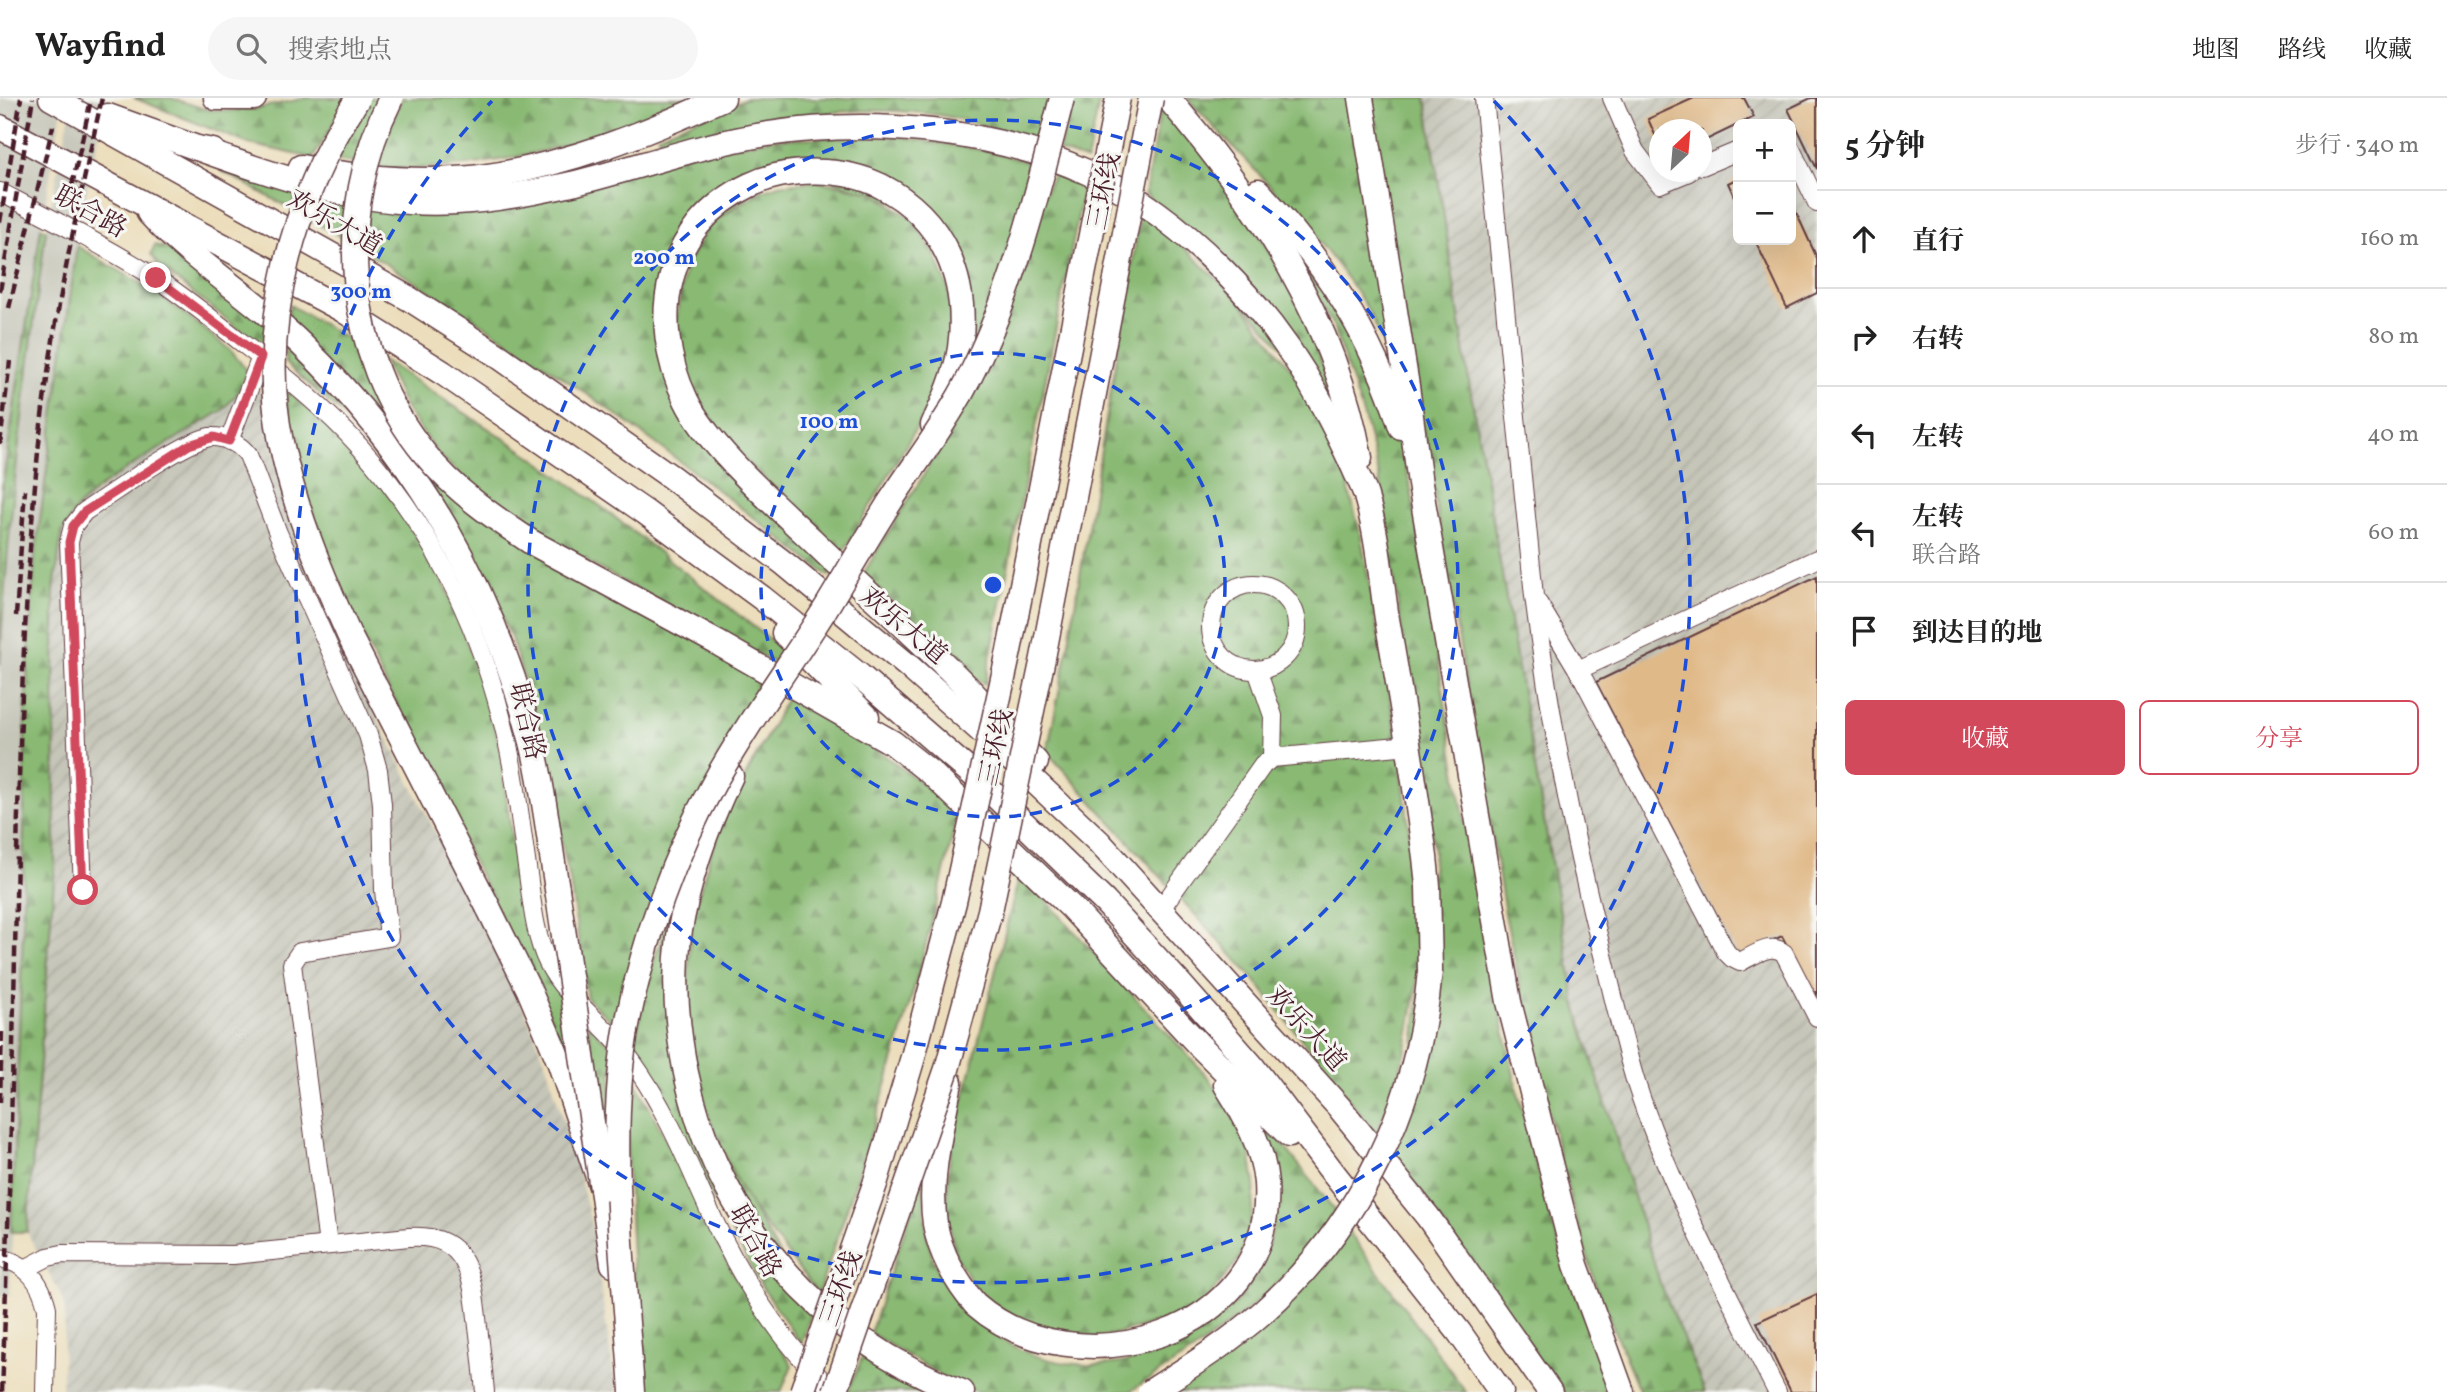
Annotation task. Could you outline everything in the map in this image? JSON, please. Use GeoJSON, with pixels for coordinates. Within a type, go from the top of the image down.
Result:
{"type":"FeatureCollection","features":[{"type":"Feature","properties":{"kind":"highway","name":"欢乐大道"},"geometry":{"type":"LineString","coordinates":[[51,98],[408,298],[565,400],[671,477],[826,598],[979,729],[1099,842],[1339,1107],[1428,1217],[1550,1392]]}},
{"type":"Feature","properties":{"kind":"highway"},"geometry":{"type":"LineString","coordinates":[[58,98],[284,179],[380,199],[424,203],[502,198],[577,182],[729,141],[809,128],[921,129],[1024,150],[1088,173],[1123,191],[1179,233],[1238,286],[1283,339],[1304,371],[1331,420],[1367,497]]}},
{"type":"Feature","properties":{"kind":"highway"},"geometry":{"type":"LineString","coordinates":[[216,98],[254,98]]}},
{"type":"Feature","properties":{"kind":"highway"},"geometry":{"type":"LineString","coordinates":[[358,98],[314,178],[288,254],[274,362],[280,440],[296,504],[313,555],[350,637],[528,990],[559,1061],[602,1189]]}},
{"type":"Feature","properties":{"kind":"highway"},"geometry":{"type":"LineString","coordinates":[[391,98],[370,147],[357,210],[356,291],[374,363],[397,414],[426,456],[491,516],[555,557],[716,642],[894,743]]}},
{"type":"Feature","properties":{"kind":"highway"},"geometry":{"type":"LineString","coordinates":[[197,148],[379,179],[442,180],[482,177],[531,167],[616,142],[673,121],[723,98]]}},
{"type":"Feature","properties":{"kind":"highway"},"geometry":{"type":"LineString","coordinates":[[632,1392],[618,1155],[622,1062],[628,1023],[646,948],[688,835],[724,766],[917,460],[950,414],[993,327],[1028,227],[1062,98]]}},
{"type":"Feature","properties":{"kind":"highway","name":"三环线"},"geometry":{"type":"LineString","coordinates":[[802,1392],[875,1184],[913,1057],[954,902],[1009,651],[1118,98]]}},
{"type":"Feature","properties":{"kind":"highway","name":"三环线"},"geometry":{"type":"LineString","coordinates":[[832,1391],[938,1095],[990,911],[1152,98]]}},
{"type":"Feature","properties":{"kind":"highway"},"geometry":{"type":"LineString","coordinates":[[1168,98],[1289,225],[1343,299],[1375,355],[1391,394],[1420,484]]}},
{"type":"Feature","properties":{"kind":"highway"},"geometry":{"type":"LineString","coordinates":[[1361,98],[1420,484],[1509,1002],[1576,1265],[1622,1392]]}},
{"type":"Feature","properties":{"kind":"highway"},"geometry":{"type":"LineString","coordinates":[[0,127],[343,310],[443,373],[645,512],[762,598],[860,676],[967,769],[1105,902],[1252,1066],[1459,1332],[1501,1392]]}},
{"type":"Feature","properties":{"kind":"highway"},"geometry":{"type":"LineString","coordinates":[[1150,1392],[1222,1344],[1263,1312],[1294,1282],[1334,1233],[1376,1166],[1406,1097],[1421,1038],[1430,971],[1428,886],[1409,745],[1367,497],[1342,385],[1325,337],[1287,259],[1265,223],[1194,128]]}},
{"type":"Feature","properties":{"kind":"highway"},"geometry":{"type":"LineString","coordinates":[[917,460],[944,401],[960,349],[961,310],[955,275],[932,225],[906,200],[875,183],[839,174],[788,174],[756,182],[738,190],[714,207],[692,231],[675,264],[665,313],[669,352],[686,401],[696,419],[734,464],[792,522],[964,684],[1052,779],[1099,842]]}},
{"type":"Feature","properties":{"kind":"highway"},"geometry":{"type":"LineString","coordinates":[[139,202],[173,239],[299,342],[370,416],[443,521],[466,561],[493,622],[518,695],[541,784],[632,1392]]}},
{"type":"Feature","properties":{"kind":"highway"},"geometry":{"type":"LineString","coordinates":[[762,598],[779,628],[894,743],[932,774],[1071,907],[1280,1127],[1334,1174]]}},
{"type":"Feature","properties":{"kind":"highway"},"geometry":{"type":"LineString","coordinates":[[771,693],[707,828],[685,907],[676,986],[678,1020],[688,1083],[718,1173],[750,1227],[785,1272],[829,1314],[878,1350],[925,1377],[962,1392]]}},
{"type":"Feature","properties":{"kind":"highway"},"geometry":{"type":"LineString","coordinates":[[963,1012],[944,1114],[934,1193],[935,1223],[940,1243],[965,1293],[983,1314],[1028,1347],[1062,1359],[1082,1362],[1131,1359],[1167,1346],[1194,1329],[1229,1297],[1242,1280],[1257,1242],[1266,1187],[1263,1163],[1254,1135],[1227,1086],[1199,1044]]}},
{"type":"Feature","properties":{"kind":"street"},"geometry":{"type":"LineString","coordinates":[[1484,98],[1542,664],[1580,866],[1637,1084],[1693,1222],[1777,1392]]}},
{"type":"Feature","properties":{"kind":"street"},"geometry":{"type":"LineString","coordinates":[[1612,98],[1635,151],[1649,169]]}},
{"type":"Feature","properties":{"kind":"street"},"geometry":{"type":"LineString","coordinates":[[1712,162],[1733,153]]}},
{"type":"Feature","properties":{"kind":"street"},"geometry":{"type":"LineString","coordinates":[[1796,159],[1817,203]]}},
{"type":"Feature","properties":{"kind":"street","name":"联合路"},"geometry":{"type":"LineString","coordinates":[[0,192],[156,278],[261,357],[329,415],[394,488],[447,573],[488,671],[502,718],[514,776],[532,902],[547,962],[562,984],[616,1041],[642,1076],[693,1170],[723,1240],[751,1290],[802,1358],[832,1391]]}},
{"type":"Feature","properties":{"kind":"street"},"geometry":{"type":"LineString","coordinates":[[229,441],[261,357]]}},
{"type":"Feature","properties":{"kind":"street"},"geometry":{"type":"LineString","coordinates":[[83,890],[69,542],[73,526],[84,512],[189,445],[214,437],[229,441],[241,446],[248,455],[278,533],[368,735],[380,781],[384,890],[389,937],[300,952],[292,964],[328,1245]]}},
{"type":"Feature","properties":{"kind":"street"},"geometry":{"type":"LineString","coordinates":[[1578,670],[1817,559]]}},
{"type":"Feature","properties":{"kind":"street"},"geometry":{"type":"LineString","coordinates":[[1254,583],[1273,588],[1288,600],[1293,608],[1297,627],[1293,646],[1288,654],[1273,666],[1257,670],[1244,669],[1227,661],[1214,645],[1210,627],[1214,608],[1227,593],[1235,587],[1254,583]]}},
{"type":"Feature","properties":{"kind":"street"},"geometry":{"type":"LineString","coordinates":[[1534,596],[1578,670],[1726,952],[1740,962],[1771,947],[1777,948],[1784,954],[1817,1017]]}},
{"type":"Feature","properties":{"kind":"street"},"geometry":{"type":"LineString","coordinates":[[1257,670],[1273,716],[1272,758]]}},
{"type":"Feature","properties":{"kind":"street"},"geometry":{"type":"LineString","coordinates":[[1160,910],[1263,765],[1272,758],[1409,745]]}},
{"type":"Feature","properties":{"kind":"street"},"geometry":{"type":"LineString","coordinates":[[25,1269],[53,1255],[62,1254],[233,1255],[418,1236],[436,1239],[453,1248],[467,1264],[474,1284],[485,1392]]}},
{"type":"Feature","properties":{"kind":"street"},"geometry":{"type":"LineString","coordinates":[[0,1258],[10,1260],[33,1274],[40,1286],[47,1308],[45,1392]]}},
{"type":"Feature","properties":{"kind":"shaded area"},"geometry":{"type":"Polygon","coordinates":[[[0,98],[64,98],[41,227],[0,502],[0,98]]]}},
{"type":"Feature","properties":{"kind":"shaded area"},"geometry":{"type":"Polygon","coordinates":[[[73,98],[108,98],[89,178],[77,246],[35,557],[25,714],[23,930],[10,1296],[0,1296],[0,665],[4,581],[46,230],[73,98]]]}},
{"type":"Feature","properties":{"kind":"shaded area"},"geometry":{"type":"Polygon","coordinates":[[[1426,98],[1817,98],[1817,1392],[1705,1392],[1660,1283],[1576,1006],[1469,382],[1426,98]]]}},
{"type":"Feature","properties":{"kind":"shaded area"},"geometry":{"type":"Polygon","coordinates":[[[244,367],[261,392],[266,406],[288,514],[320,605],[521,1001],[544,1058],[572,1147],[592,1226],[616,1392],[61,1392],[65,1310],[61,1296],[27,1232],[55,867],[54,590],[58,548],[62,532],[76,509],[246,372],[244,367]]]}},
{"type":"Feature","properties":{"kind":"green space"},"geometry":{"type":"Polygon","coordinates":[[[134,98],[171,98],[208,110],[228,111],[255,109],[306,98],[348,98],[313,158],[249,144],[134,98]]]}},
{"type":"Feature","properties":{"kind":"green space"},"geometry":{"type":"Polygon","coordinates":[[[366,98],[379,98],[355,163],[333,160],[366,98]]]}},
{"type":"Feature","properties":{"kind":"green space"},"geometry":{"type":"Polygon","coordinates":[[[402,98],[693,98],[616,128],[538,152],[457,166],[375,167],[402,98]]]}},
{"type":"Feature","properties":{"kind":"green space"},"geometry":{"type":"Polygon","coordinates":[[[747,98],[1050,98],[1039,144],[954,118],[891,111],[791,117],[660,141],[658,135],[747,98]]]}},
{"type":"Feature","properties":{"kind":"green space"},"geometry":{"type":"Polygon","coordinates":[[[1072,98],[1100,98],[1087,161],[1059,151],[1072,98]]]}},
{"type":"Feature","properties":{"kind":"green space"},"geometry":{"type":"Polygon","coordinates":[[[1187,98],[1354,98],[1395,351],[1388,354],[1365,305],[1325,249],[1187,98]]]}},
{"type":"Feature","properties":{"kind":"green space"},"geometry":{"type":"Polygon","coordinates":[[[1367,98],[1426,98],[1469,382],[1576,1006],[1660,1283],[1705,1392],[1640,1392],[1598,1292],[1574,1212],[1542,1086],[1506,919],[1367,98]]]}},
{"type":"Feature","properties":{"kind":"green space"},"geometry":{"type":"Polygon","coordinates":[[[1162,102],[1223,177],[1295,293],[1339,410],[1145,193],[1162,102]]]}},
{"type":"Feature","properties":{"kind":"green space"},"geometry":{"type":"Polygon","coordinates":[[[894,136],[988,151],[1034,164],[1009,258],[973,347],[938,217],[785,164],[663,266],[656,294],[654,315],[659,355],[833,569],[829,576],[587,394],[476,320],[363,250],[367,205],[397,208],[772,139],[894,136]]]}},
{"type":"Feature","properties":{"kind":"green space"},"geometry":{"type":"Polygon","coordinates":[[[221,168],[299,190],[291,209],[222,171],[221,168]]]}},
{"type":"Feature","properties":{"kind":"green space"},"geometry":{"type":"Polygon","coordinates":[[[1055,170],[1085,181],[985,684],[969,674],[863,574],[928,468],[1055,170]]]}},
{"type":"Feature","properties":{"kind":"green space"},"geometry":{"type":"Polygon","coordinates":[[[817,181],[872,192],[912,219],[934,253],[948,288],[951,308],[948,356],[928,408],[842,554],[719,435],[685,376],[674,333],[685,267],[710,225],[759,192],[779,185],[817,181]]]}},
{"type":"Feature","properties":{"kind":"green space"},"geometry":{"type":"Polygon","coordinates":[[[319,195],[347,201],[345,239],[309,219],[319,195]]]}},
{"type":"Feature","properties":{"kind":"green space"},"geometry":{"type":"Polygon","coordinates":[[[1141,212],[1170,234],[1240,301],[1295,374],[1344,471],[1361,537],[1399,748],[1417,894],[1419,956],[1405,1054],[1376,1133],[1253,978],[1047,752],[1067,653],[1141,212]]]}},
{"type":"Feature","properties":{"kind":"green space"},"geometry":{"type":"Polygon","coordinates":[[[41,227],[46,230],[13,501],[0,665],[0,502],[41,227]]]}},
{"type":"Feature","properties":{"kind":"green space"},"geometry":{"type":"Polygon","coordinates":[[[1287,238],[1337,300],[1396,431],[1410,484],[1468,839],[1501,1017],[1521,1105],[1558,1243],[1612,1392],[1559,1392],[1393,1151],[1406,1123],[1434,851],[1379,475],[1364,417],[1333,326],[1287,238]]]}},
{"type":"Feature","properties":{"kind":"green space"},"geometry":{"type":"Polygon","coordinates":[[[155,245],[169,249],[266,325],[264,349],[159,266],[151,254],[155,245]]]}},
{"type":"Feature","properties":{"kind":"green space"},"geometry":{"type":"Polygon","coordinates":[[[77,246],[152,290],[231,351],[246,372],[242,388],[223,410],[95,491],[76,509],[62,532],[54,590],[55,867],[27,1232],[11,1232],[23,930],[25,714],[35,557],[77,246]]]}},
{"type":"Feature","properties":{"kind":"green space"},"geometry":{"type":"Polygon","coordinates":[[[290,305],[358,345],[423,464],[765,678],[616,1026],[587,998],[570,881],[533,707],[500,613],[288,318],[290,305]]]}},
{"type":"Feature","properties":{"kind":"green space"},"geometry":{"type":"Polygon","coordinates":[[[286,341],[355,416],[351,422],[285,363],[286,341]]]}},
{"type":"Feature","properties":{"kind":"green space"},"geometry":{"type":"Polygon","coordinates":[[[383,360],[531,456],[603,508],[782,649],[774,663],[552,543],[484,496],[438,454],[406,409],[383,360]]]}},
{"type":"Feature","properties":{"kind":"green space"},"geometry":{"type":"Polygon","coordinates":[[[285,388],[323,421],[370,471],[399,509],[432,560],[446,588],[485,691],[499,745],[517,876],[537,956],[564,1000],[575,1069],[337,584],[297,465],[285,388]]]}},
{"type":"Feature","properties":{"kind":"green space"},"geometry":{"type":"Polygon","coordinates":[[[790,692],[864,740],[958,811],[929,934],[895,1055],[818,1294],[743,1196],[708,1116],[686,1020],[691,921],[710,856],[727,811],[790,692]]]}},
{"type":"Feature","properties":{"kind":"green space"},"geometry":{"type":"Polygon","coordinates":[[[1020,872],[1207,1076],[1225,1100],[1250,1152],[1255,1184],[1248,1234],[1239,1259],[1196,1313],[1060,1348],[978,1293],[955,1254],[946,1206],[950,1155],[1020,872]]]}},
{"type":"Feature","properties":{"kind":"green space"},"geometry":{"type":"Polygon","coordinates":[[[672,902],[681,1085],[812,1311],[801,1344],[762,1287],[709,1191],[661,1091],[635,1046],[643,997],[672,902]]]}},
{"type":"Feature","properties":{"kind":"green space"},"geometry":{"type":"Polygon","coordinates":[[[588,1023],[614,1050],[608,1124],[603,1124],[588,1023]]]}},
{"type":"Feature","properties":{"kind":"green space"},"geometry":{"type":"Polygon","coordinates":[[[631,1074],[726,1260],[792,1365],[781,1392],[648,1392],[632,1256],[627,1155],[631,1074]]]}},
{"type":"Feature","properties":{"kind":"green space"},"geometry":{"type":"Polygon","coordinates":[[[1255,1109],[1336,1212],[1308,1251],[1247,1310],[1195,1350],[1129,1392],[978,1392],[954,1383],[870,1333],[921,1182],[928,1238],[938,1270],[966,1310],[1001,1339],[1040,1357],[1082,1365],[1126,1362],[1168,1349],[1207,1327],[1242,1295],[1264,1256],[1271,1234],[1275,1212],[1274,1186],[1255,1109]]]}},
{"type":"Feature","properties":{"kind":"green space"},"geometry":{"type":"Polygon","coordinates":[[[1348,1231],[1466,1392],[1167,1392],[1348,1231]]]}},
{"type":"Feature","properties":{"kind":"green space"},"geometry":{"type":"Polygon","coordinates":[[[866,1348],[943,1392],[848,1391],[866,1348]]]}},
{"type":"Feature","properties":{"kind":"building"},"geometry":{"type":"Polygon","coordinates":[[[1694,98],[1744,98],[1754,117],[1733,119],[1733,127],[1712,137],[1712,119],[1649,119],[1649,121],[1648,119],[1694,98]]]}},
{"type":"Feature","properties":{"kind":"building"},"geometry":{"type":"Polygon","coordinates":[[[1811,98],[1817,98],[1817,169],[1796,126],[1796,119],[1793,119],[1788,109],[1811,98]]]}},
{"type":"Feature","properties":{"kind":"building"},"geometry":{"type":"Polygon","coordinates":[[[1733,180],[1733,194],[1728,183],[1733,180]]]}},
{"type":"Feature","properties":{"kind":"building"},"geometry":{"type":"Polygon","coordinates":[[[1796,212],[1817,258],[1817,293],[1787,308],[1757,245],[1796,245],[1796,212]]]}},
{"type":"Feature","properties":{"kind":"building"},"geometry":{"type":"Polygon","coordinates":[[[1817,576],[1817,1002],[1782,936],[1738,956],[1596,682],[1817,576]]]}},
{"type":"Feature","properties":{"kind":"building"},"geometry":{"type":"Polygon","coordinates":[[[1817,1294],[1817,1392],[1791,1392],[1757,1322],[1817,1294]]]}},
{"type":"Feature","properties":{"kind":"railway"},"geometry":{"type":"LineString","coordinates":[[0,222],[21,98]]}},
{"type":"Feature","properties":{"kind":"railway"},"geometry":{"type":"LineString","coordinates":[[0,291],[33,98]]}},
{"type":"Feature","properties":{"kind":"railway"},"geometry":{"type":"LineString","coordinates":[[2,1392],[19,765],[33,515],[43,407],[57,318],[102,98]]}},
{"type":"Feature","properties":{"kind":"railway"},"geometry":{"type":"LineString","coordinates":[[72,186],[90,104]]}},
{"type":"Feature","properties":{"kind":"railway"},"geometry":{"type":"LineString","coordinates":[[9,308],[53,126]]}},
{"type":"Feature","properties":{"kind":"railway"},"geometry":{"type":"LineString","coordinates":[[0,444],[10,361]]}},
{"type":"Feature","properties":{"kind":"railway"},"geometry":{"type":"LineString","coordinates":[[16,616],[25,490]]}},
{"type":"Feature","properties":{"kind":"railway"},"geometry":{"type":"LineString","coordinates":[[0,1102],[2,1032]]}},
{"type":"Feature","properties":{"kind":"route"},"geometry":{"type":"LineString","coordinates":[[83,890],[69,542],[73,526],[84,512],[189,445],[214,437],[229,441],[261,357],[156,278]]}}]}
